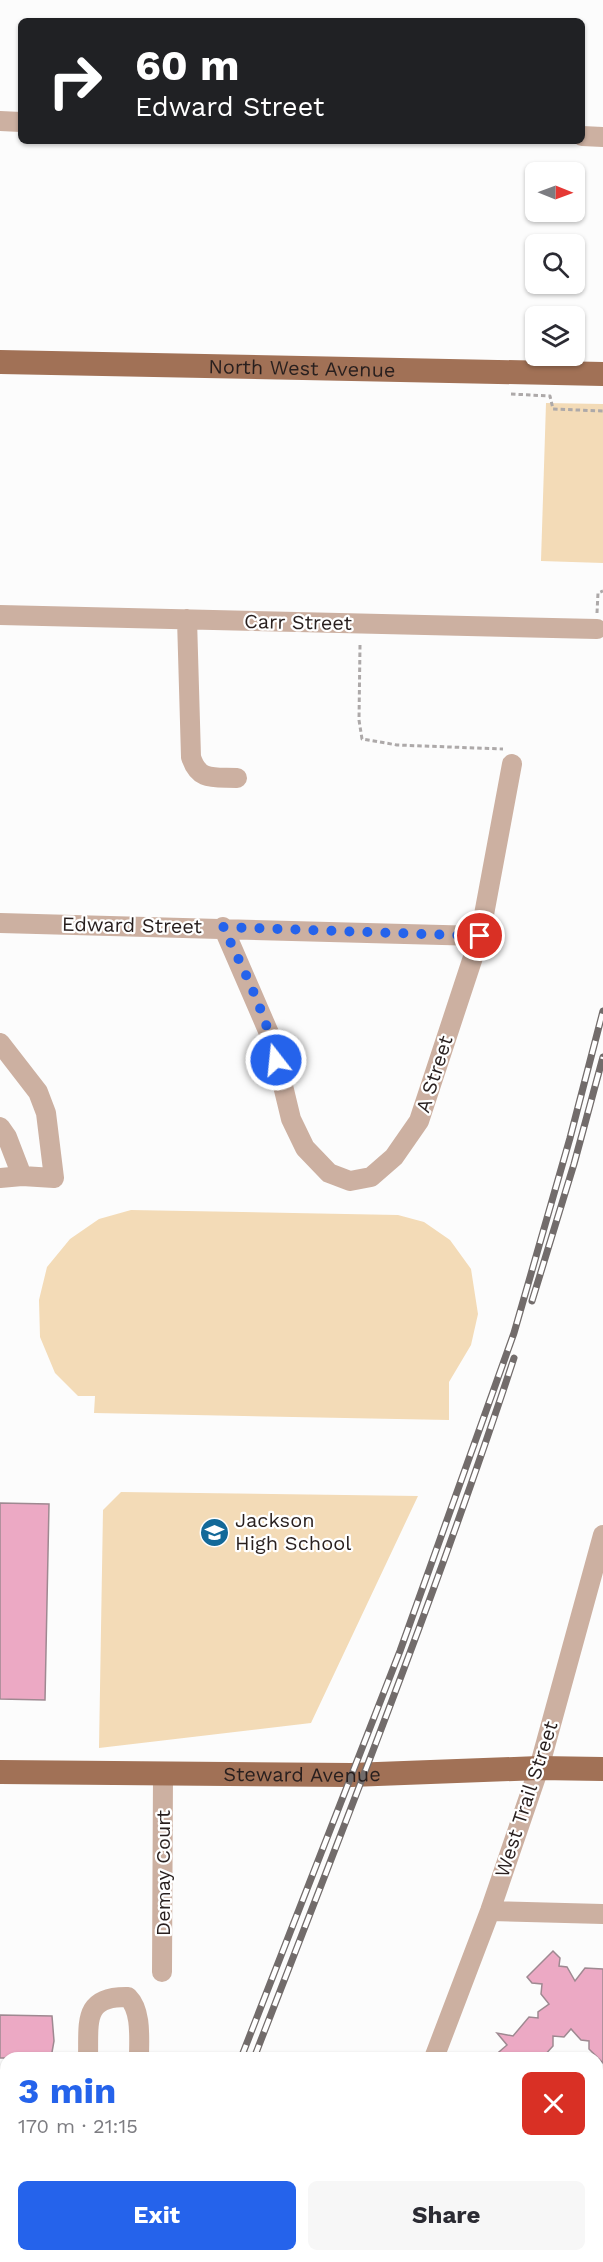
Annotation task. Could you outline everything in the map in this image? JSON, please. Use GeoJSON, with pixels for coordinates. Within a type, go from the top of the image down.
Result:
{"type":"FeatureCollection","features":[{"type":"Feature","properties":{"kind":"main road","name":"North West Avenue"},"geometry":{"type":"LineString","coordinates":[[0,362],[603,375]]}},
{"type":"Feature","properties":{"kind":"main road","name":"Steward Avenue"},"geometry":{"type":"LineString","coordinates":[[0,1772],[363,1775],[539,1768],[603,1769]]}},
{"type":"Feature","properties":{"kind":"street"},"geometry":{"type":"LineString","coordinates":[[0,121],[18,122]]}},
{"type":"Feature","properties":{"kind":"street"},"geometry":{"type":"LineString","coordinates":[[585,136],[603,137]]}},
{"type":"Feature","properties":{"kind":"street","name":"Carr Street"},"geometry":{"type":"LineString","coordinates":[[0,615],[597,629]]}},
{"type":"Feature","properties":{"kind":"street"},"geometry":{"type":"LineString","coordinates":[[187,619],[191,758],[195,770],[203,776],[237,778]]}},
{"type":"Feature","properties":{"kind":"street","name":"A Street"},"geometry":{"type":"LineString","coordinates":[[223,927],[272,1040],[291,1119],[305,1148],[329,1173],[350,1181],[371,1177],[394,1157],[419,1121],[480,936],[512,764]]}},
{"type":"Feature","properties":{"kind":"street","name":"Edward Street"},"geometry":{"type":"LineString","coordinates":[[0,923],[223,927],[480,936]]}},
{"type":"Feature","properties":{"kind":"street"},"geometry":{"type":"LineString","coordinates":[[0,1043],[38,1092],[46,1113],[54,1178],[22,1176],[0,1178]]}},
{"type":"Feature","properties":{"kind":"street"},"geometry":{"type":"LineString","coordinates":[[0,1126],[7,1137],[22,1176]]}},
{"type":"Feature","properties":{"kind":"street","name":"West Trail Street"},"geometry":{"type":"LineString","coordinates":[[436,2052],[490,1911],[539,1768],[603,1535]]}},
{"type":"Feature","properties":{"kind":"street","name":"Demay Court"},"geometry":{"type":"LineString","coordinates":[[162,1972],[163,1775]]}},
{"type":"Feature","properties":{"kind":"street"},"geometry":{"type":"LineString","coordinates":[[490,1911],[603,1914]]}},
{"type":"Feature","properties":{"kind":"street"},"geometry":{"type":"LineString","coordinates":[[88,2052],[89,2021],[92,2009],[98,2003],[114,1997],[128,1997],[135,2004],[139,2052]]}},
{"type":"Feature","properties":{"kind":"path"},"geometry":{"type":"LineString","coordinates":[[504,393],[550,396],[553,409],[603,411]]}},
{"type":"Feature","properties":{"kind":"path"},"geometry":{"type":"LineString","coordinates":[[360,645],[359,720],[362,739],[397,745],[507,749],[512,764]]}},
{"type":"Feature","properties":{"kind":"shaded area"},"geometry":{"type":"Polygon","coordinates":[[[546,403],[603,404],[603,563],[541,561],[546,403]]]}},
{"type":"Feature","properties":{"kind":"shaded area"},"geometry":{"type":"Polygon","coordinates":[[[131,1210],[398,1215],[424,1222],[450,1240],[471,1269],[478,1314],[471,1345],[449,1382],[449,1420],[94,1413],[95,1396],[78,1396],[55,1373],[40,1337],[39,1300],[47,1267],[70,1239],[99,1219],[131,1210]]]}},
{"type":"Feature","properties":{"kind":"shaded area"},"geometry":{"type":"Polygon","coordinates":[[[121,1492],[418,1496],[311,1723],[99,1748],[103,1510],[121,1492]]]}},
{"type":"Feature","properties":{"kind":"building"},"geometry":{"type":"Polygon","coordinates":[[[0,1503],[49,1504],[45,1700],[0,1699],[0,1503]]]}},
{"type":"Feature","properties":{"kind":"building"},"geometry":{"type":"Polygon","coordinates":[[[553,1951],[560,1958],[559,1966],[567,1967],[575,1981],[585,1968],[603,1969],[603,2052],[592,2052],[589,2049],[589,2041],[581,2040],[571,2029],[564,2037],[553,2036],[553,2046],[548,2052],[499,2052],[507,2045],[497,2033],[513,2036],[529,2017],[538,2018],[538,2012],[549,2004],[541,1994],[542,1984],[532,1983],[527,1977],[553,1951]]]}},
{"type":"Feature","properties":{"kind":"building"},"geometry":{"type":"Polygon","coordinates":[[[0,2015],[52,2016],[54,2041],[52,2052],[0,2052],[0,2015]]]}},
{"type":"Feature","properties":{"kind":"railway"},"geometry":{"type":"LineString","coordinates":[[243,2052],[400,1651],[514,1333],[570,1138],[603,1011]]}},
{"type":"Feature","properties":{"kind":"railway"},"geometry":{"type":"LineString","coordinates":[[532,1301],[574,1164],[603,1057]]}},
{"type":"Feature","properties":{"kind":"railway"},"geometry":{"type":"LineString","coordinates":[[256,2052],[421,1622],[514,1358]]}},
{"type":"Feature","properties":{"kind":"place","name":"Jackson High School"},"geometry":{"type":"Point","coordinates":[214,1532]}},
{"type":"Feature","properties":{"kind":"route"},"geometry":{"type":"LineString","coordinates":[[276,1060],[272,1040],[261,1012],[223,927],[480,936]]}}]}
